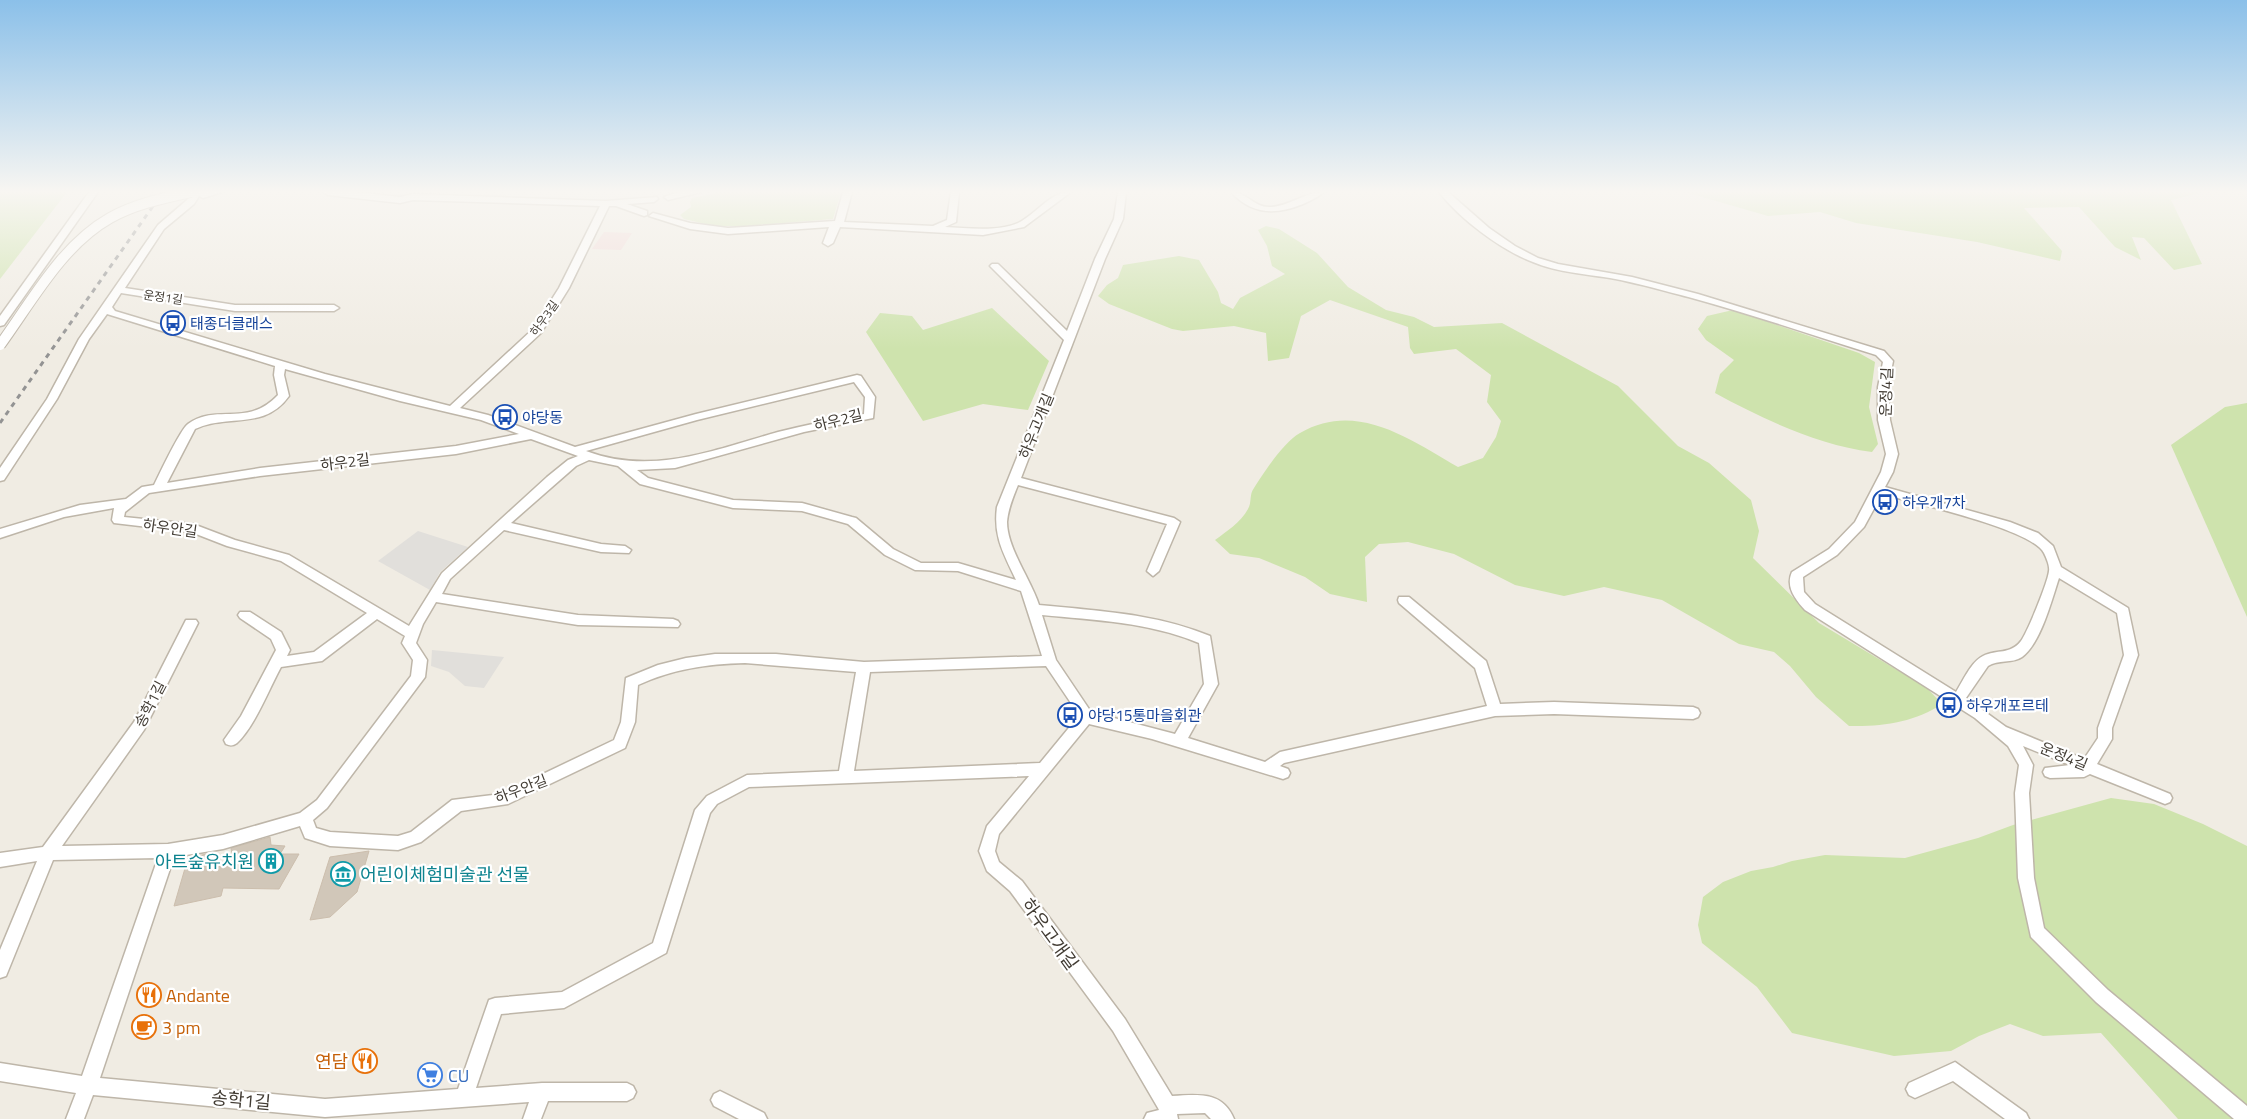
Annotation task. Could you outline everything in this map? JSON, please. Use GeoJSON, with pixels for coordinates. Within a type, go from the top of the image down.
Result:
{"type":"FeatureCollection","features":[{"type":"Feature","properties":{"kind":"street"},"geometry":{"type":"LineString","coordinates":[[0,323],[57,244]]}},
{"type":"Feature","properties":{"kind":"street"},"geometry":{"type":"LineString","coordinates":[[0,345],[78,244]]}},
{"type":"Feature","properties":{"kind":"street","name":"운정1길"},"geometry":{"type":"LineString","coordinates":[[150,244],[118,290],[235,308],[334,308]]}},
{"type":"Feature","properties":{"kind":"street","name":"하우3길"},"geometry":{"type":"LineString","coordinates":[[452,410],[537,332],[588,244]]}},
{"type":"Feature","properties":{"kind":"street","name":"하우고개길"},"geometry":{"type":"LineString","coordinates":[[1108,244],[1101,257],[1003,507],[1001,522],[1003,537],[1034,609],[1050,661],[1084,711],[1084,720],[992,831],[987,851],[993,866],[1016,886],[1119,1026],[1168,1114]]}},
{"type":"Feature","properties":{"kind":"street","name":"운정4길"},"geometry":{"type":"LineString","coordinates":[[1508,244],[1535,260],[1631,280],[1728,306],[1880,353],[1888,361],[1883,387],[1884,420],[1892,454],[1887,472],[1860,524],[1833,552],[1796,575],[1798,592],[1810,607],[1958,700],[2001,731],[2165,798]]}},
{"type":"Feature","properties":{"kind":"street"},"geometry":{"type":"LineString","coordinates":[[995,266],[1070,340]]}},
{"type":"Feature","properties":{"kind":"street"},"geometry":{"type":"LineString","coordinates":[[0,478],[52,399],[84,339],[118,290]]}},
{"type":"Feature","properties":{"kind":"street","name":"하우2길"},"geometry":{"type":"LineString","coordinates":[[107,307],[111,313],[395,397],[484,417],[574,451],[588,456],[635,466],[675,464],[794,431],[869,416],[870,397],[857,378],[604,440],[574,451]]}},
{"type":"Feature","properties":{"kind":"street"},"geometry":{"type":"LineString","coordinates":[[158,488],[191,427],[200,421],[264,414],[279,403],[284,396],[279,375],[281,363]]}},
{"type":"Feature","properties":{"kind":"street","name":"하우2길"},"geometry":{"type":"LineString","coordinates":[[0,534],[59,514],[118,503],[128,503],[146,490],[260,472],[456,450],[532,435]]}},
{"type":"Feature","properties":{"kind":"street"},"geometry":{"type":"LineString","coordinates":[[0,860],[48,853],[168,851],[222,842],[305,818],[322,804],[418,677],[420,660],[409,643],[417,622],[446,576],[500,525],[572,463],[588,456]]}},
{"type":"Feature","properties":{"kind":"street"},"geometry":{"type":"LineString","coordinates":[[620,464],[644,481],[733,504],[802,507],[852,522],[889,552],[919,567],[958,567],[1025,588]]}},
{"type":"Feature","properties":{"kind":"street"},"geometry":{"type":"LineString","coordinates":[[1014,480],[1174,522],[1153,571]]}},
{"type":"Feature","properties":{"kind":"street"},"geometry":{"type":"LineString","coordinates":[[1878,489],[2006,526],[2034,536],[2049,549],[2056,570],[2030,637],[2020,651],[2011,657],[1994,658],[1985,661],[1958,700]]}},
{"type":"Feature","properties":{"kind":"street","name":"하우안길"},"geometry":{"type":"LineString","coordinates":[[128,503],[119,510],[118,520],[193,528],[231,543],[285,558],[412,634]]}},
{"type":"Feature","properties":{"kind":"street"},"geometry":{"type":"LineString","coordinates":[[500,525],[601,548],[625,550]]}},
{"type":"Feature","properties":{"kind":"street"},"geometry":{"type":"LineString","coordinates":[[2050,772],[2084,771],[2105,739],[2105,728],[2131,655],[2123,611],[2056,570]]}},
{"type":"Feature","properties":{"kind":"street"},"geometry":{"type":"LineString","coordinates":[[433,597],[578,620],[673,624]]}},
{"type":"Feature","properties":{"kind":"street"},"geometry":{"type":"LineString","coordinates":[[1404,600],[1481,665],[1495,710]]}},
{"type":"Feature","properties":{"kind":"street"},"geometry":{"type":"LineString","coordinates":[[1034,609],[1076,614],[1112,615],[1183,629],[1205,640],[1211,684],[1179,740]]}},
{"type":"Feature","properties":{"kind":"street"},"geometry":{"type":"LineString","coordinates":[[278,662],[317,657],[376,613]]}},
{"type":"Feature","properties":{"kind":"street"},"geometry":{"type":"LineString","coordinates":[[231,740],[246,720],[283,650],[276,636],[245,615]]}},
{"type":"Feature","properties":{"kind":"street","name":"송학1길"},"geometry":{"type":"LineString","coordinates":[[0,970],[48,853],[139,726],[191,623]]}},
{"type":"Feature","properties":{"kind":"street","name":"하우안길"},"geometry":{"type":"LineString","coordinates":[[305,818],[310,833],[330,839],[398,843],[416,837],[457,805],[503,800],[620,744],[628,722],[631,682],[646,674],[680,665],[732,657],[864,667]]}},
{"type":"Feature","properties":{"kind":"street"},"geometry":{"type":"LineString","coordinates":[[846,776],[864,667],[1050,661]]}},
{"type":"Feature","properties":{"kind":"street"},"geometry":{"type":"LineString","coordinates":[[1268,768],[1280,758],[1495,710],[1554,708],[1693,713]]}},
{"type":"Feature","properties":{"kind":"street"},"geometry":{"type":"LineString","coordinates":[[1084,715],[1095,720],[1179,740],[1282,773]]}},
{"type":"Feature","properties":{"kind":"street"},"geometry":{"type":"LineString","coordinates":[[2001,731],[2013,742],[2026,765],[2022,793],[2026,878],[2037,932],[2102,996],[2247,1118]]}},
{"type":"Feature","properties":{"kind":"street"},"geometry":{"type":"LineString","coordinates":[[464,1098],[495,1006],[564,1000],[660,948],[703,810],[712,800],[748,781],[1044,769]]}},
{"type":"Feature","properties":{"kind":"street"},"geometry":{"type":"LineString","coordinates":[[75,1119],[168,851]]}},
{"type":"Feature","properties":{"kind":"street"},"geometry":{"type":"LineString","coordinates":[[1915,1089],[1955,1071],[2020,1119]]}},
{"type":"Feature","properties":{"kind":"street","name":"송학1길"},"geometry":{"type":"LineString","coordinates":[[0,1072],[88,1086],[325,1108],[542,1092],[627,1092]]}},
{"type":"Feature","properties":{"kind":"street"},"geometry":{"type":"LineString","coordinates":[[532,1119],[542,1092]]}},
{"type":"Feature","properties":{"kind":"street"},"geometry":{"type":"LineString","coordinates":[[720,1100],[758,1119]]}},
{"type":"Feature","properties":{"kind":"street"},"geometry":{"type":"LineString","coordinates":[[1153,1119],[1208,1104],[1225,1119]]}},
{"type":"Feature","properties":{"kind":"shaded area"},"geometry":{"type":"Polygon","coordinates":[[[595,244],[625,244],[621,250],[592,249],[595,244]]]}},
{"type":"Feature","properties":{"kind":"shaded area"},"geometry":{"type":"Polygon","coordinates":[[[418,531],[468,547],[440,572],[430,590],[378,561],[418,531]]]}},
{"type":"Feature","properties":{"kind":"shaded area"},"geometry":{"type":"Polygon","coordinates":[[[432,650],[504,657],[484,688],[465,686],[449,672],[431,666],[432,650]]]}},
{"type":"Feature","properties":{"kind":"green space"},"geometry":{"type":"Polygon","coordinates":[[[0,244],[27,244],[0,279],[0,244]]]}},
{"type":"Feature","properties":{"kind":"green space"},"geometry":{"type":"Polygon","coordinates":[[[1266,244],[1303,244],[1317,253],[1348,287],[1386,310],[1414,317],[1434,327],[1502,323],[1618,386],[1678,446],[1709,463],[1751,500],[1759,531],[1753,558],[1819,623],[1927,688],[1942,704],[1921,715],[1898,722],[1874,726],[1849,726],[1816,697],[1790,666],[1774,652],[1739,644],[1662,600],[1604,587],[1564,596],[1515,585],[1454,554],[1408,542],[1379,544],[1365,557],[1367,602],[1330,594],[1305,577],[1259,558],[1230,554],[1215,540],[1245,514],[1249,507],[1252,490],[1281,450],[1300,433],[1321,424],[1342,420],[1362,422],[1402,435],[1458,467],[1483,458],[1496,437],[1501,421],[1487,402],[1491,375],[1456,349],[1414,354],[1410,348],[1408,327],[1330,300],[1301,316],[1289,358],[1268,361],[1266,333],[1234,326],[1183,331],[1172,329],[1109,304],[1098,296],[1107,285],[1118,278],[1123,265],[1179,256],[1199,260],[1218,292],[1221,303],[1233,309],[1240,298],[1285,274],[1272,266],[1266,244]]]}},
{"type":"Feature","properties":{"kind":"green space"},"geometry":{"type":"Polygon","coordinates":[[[1987,244],[2056,244],[2062,251],[2060,261],[1987,244]]]}},
{"type":"Feature","properties":{"kind":"green space"},"geometry":{"type":"Polygon","coordinates":[[[2112,244],[2135,244],[2141,260],[2112,244]]]}},
{"type":"Feature","properties":{"kind":"green space"},"geometry":{"type":"Polygon","coordinates":[[[2150,244],[2192,244],[2202,264],[2174,270],[2150,244]]]}},
{"type":"Feature","properties":{"kind":"green space"},"geometry":{"type":"Polygon","coordinates":[[[992,308],[1049,361],[1028,410],[983,404],[923,421],[866,332],[880,313],[912,316],[923,330],[992,308]]]}},
{"type":"Feature","properties":{"kind":"green space"},"geometry":{"type":"Polygon","coordinates":[[[1733,310],[1859,353],[1875,362],[1869,407],[1878,444],[1872,452],[1851,449],[1791,430],[1715,393],[1720,374],[1734,360],[1706,340],[1698,329],[1707,316],[1733,310]]]}},
{"type":"Feature","properties":{"kind":"green space"},"geometry":{"type":"Polygon","coordinates":[[[2247,403],[2247,617],[2171,445],[2225,407],[2247,403]]]}},
{"type":"Feature","properties":{"kind":"green space"},"geometry":{"type":"Polygon","coordinates":[[[2111,798],[2154,804],[2203,824],[2247,846],[2247,1119],[2178,1119],[2101,1033],[2043,1036],[2010,1024],[1979,1036],[1951,1051],[1894,1056],[1792,1033],[1757,987],[1702,943],[1698,925],[1703,897],[1723,882],[1751,871],[1825,855],[1905,858],[2111,798]]]}},
{"type":"Feature","properties":{"kind":"building"},"geometry":{"type":"Polygon","coordinates":[[[270,837],[271,845],[285,846],[280,854],[299,854],[279,889],[223,888],[221,896],[174,906],[188,858],[211,853],[207,869],[233,864],[231,848],[270,837]]]}},
{"type":"Feature","properties":{"kind":"building","name":"어린이체험미술관 선물"},"geometry":{"type":"Polygon","coordinates":[[[369,851],[357,892],[330,917],[310,920],[330,857],[369,851]]]}},
{"type":"Feature","properties":{"kind":"railway"},"geometry":{"type":"LineString","coordinates":[[0,423],[126,244]]}},
{"type":"Feature","properties":{"kind":"place","name":"태종더클래스"},"geometry":{"type":"Point","coordinates":[173,323]}},
{"type":"Feature","properties":{"kind":"place","name":"야당동"},"geometry":{"type":"Point","coordinates":[505,417]}},
{"type":"Feature","properties":{"kind":"place","name":"하우개7차"},"geometry":{"type":"Point","coordinates":[1885,502]}},
{"type":"Feature","properties":{"kind":"place","name":"하우개포르테"},"geometry":{"type":"Point","coordinates":[1949,705]}},
{"type":"Feature","properties":{"kind":"place","name":"야당15통마을회관"},"geometry":{"type":"Point","coordinates":[1070,715]}},
{"type":"Feature","properties":{"kind":"place","name":"아트숲유치원"},"geometry":{"type":"Point","coordinates":[271,861]}},
{"type":"Feature","properties":{"kind":"place","name":"어린이체험미술관 선물"},"geometry":{"type":"Point","coordinates":[343,874]}},
{"type":"Feature","properties":{"kind":"place","name":"Andante"},"geometry":{"type":"Point","coordinates":[149,995]}},
{"type":"Feature","properties":{"kind":"place","name":"3 pm"},"geometry":{"type":"Point","coordinates":[144,1027]}},
{"type":"Feature","properties":{"kind":"place","name":"연담"},"geometry":{"type":"Point","coordinates":[365,1061]}},
{"type":"Feature","properties":{"kind":"place","name":"CU"},"geometry":{"type":"Point","coordinates":[430,1075]}}]}
